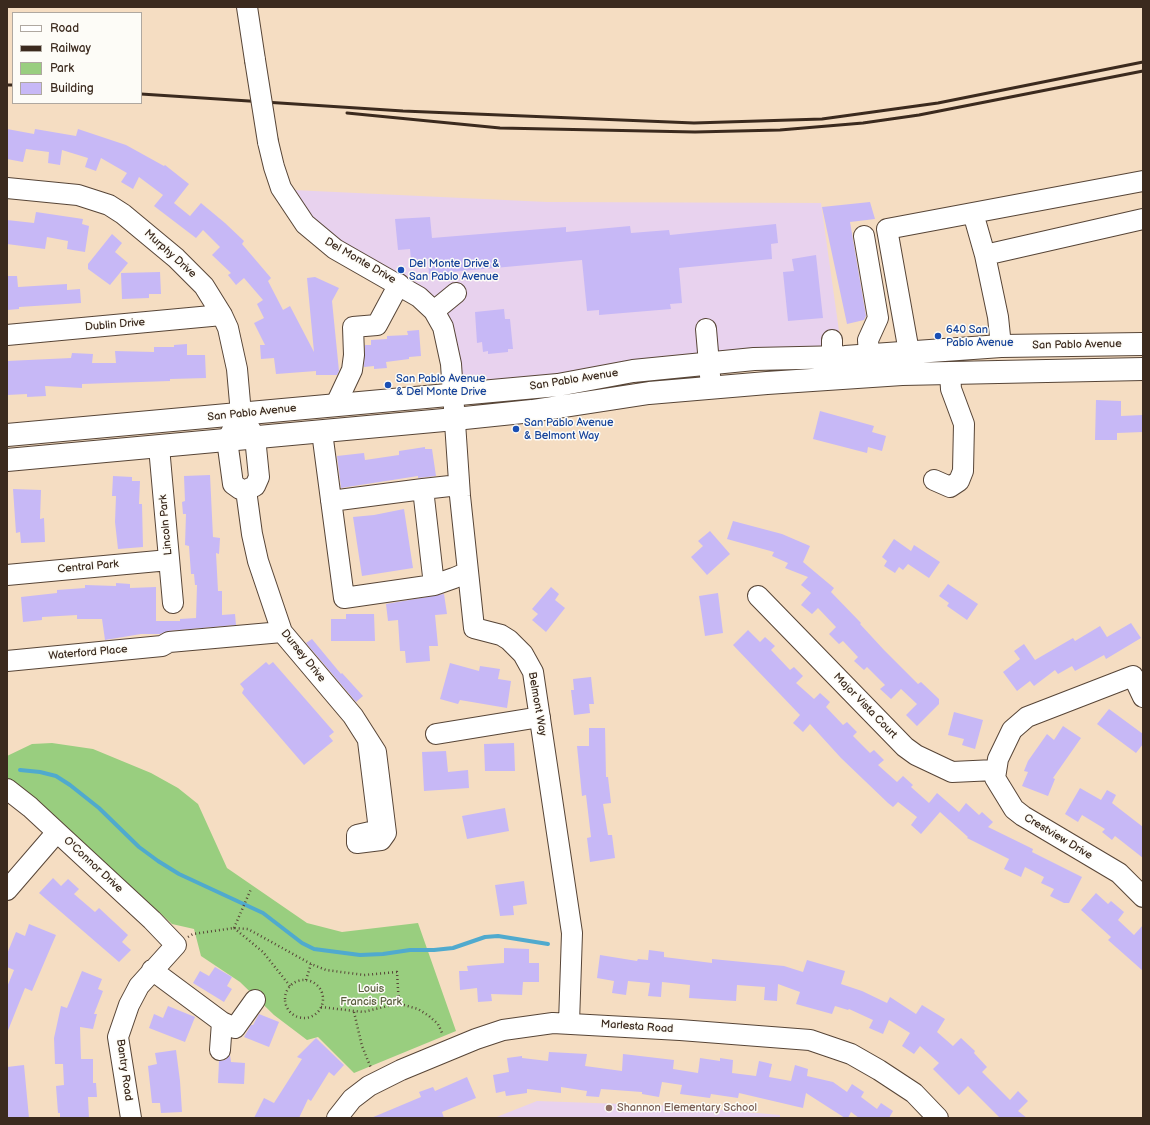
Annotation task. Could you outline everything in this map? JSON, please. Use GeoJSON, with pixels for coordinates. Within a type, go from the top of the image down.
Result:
{"type":"FeatureCollection","features":[{"type":"Feature","properties":{"kind":"main road","name":"San Pablo Avenue"},"geometry":{"type":"LineString","coordinates":[[7,435],[558,384],[633,371],[773,358],[832,349],[869,356],[1001,346],[1143,344]]}},
{"type":"Feature","properties":{"kind":"main road"},"geometry":{"type":"LineString","coordinates":[[7,460],[455,419],[532,411],[642,394],[711,387],[853,377],[950,373],[1143,369]]}},
{"type":"Feature","properties":{"kind":"street","name":"Del Monte Drive"},"geometry":{"type":"LineString","coordinates":[[247,7],[268,142],[278,181],[296,212],[315,234],[361,254],[419,297],[434,311],[447,338],[453,394]]}},
{"type":"Feature","properties":{"kind":"street"},"geometry":{"type":"LineString","coordinates":[[909,352],[887,229],[1143,181]]}},
{"type":"Feature","properties":{"kind":"street","name":"Murphy Drive"},"geometry":{"type":"LineString","coordinates":[[7,188],[78,195],[109,205],[136,224],[191,272],[210,294],[222,315],[233,348],[240,414]]}},
{"type":"Feature","properties":{"kind":"street"},"geometry":{"type":"LineString","coordinates":[[973,213],[985,255],[998,317],[1001,346]]}},
{"type":"Feature","properties":{"kind":"street"},"geometry":{"type":"LineString","coordinates":[[985,255],[1143,219]]}},
{"type":"Feature","properties":{"kind":"street"},"geometry":{"type":"LineString","coordinates":[[864,236],[878,318],[868,340],[869,356]]}},
{"type":"Feature","properties":{"kind":"street"},"geometry":{"type":"LineString","coordinates":[[336,404],[352,370],[354,355],[352,326],[376,325],[400,284]]}},
{"type":"Feature","properties":{"kind":"street"},"geometry":{"type":"LineString","coordinates":[[434,311],[456,293]]}},
{"type":"Feature","properties":{"kind":"street","name":"Dublin Drive"},"geometry":{"type":"LineString","coordinates":[[7,335],[222,315]]}},
{"type":"Feature","properties":{"kind":"street"},"geometry":{"type":"LineString","coordinates":[[706,329],[711,387]]}},
{"type":"Feature","properties":{"kind":"street"},"geometry":{"type":"LineString","coordinates":[[934,480],[950,487],[959,481],[963,471],[964,424],[951,389],[950,373]]}},
{"type":"Feature","properties":{"kind":"street","name":"Belmont Way"},"geometry":{"type":"LineString","coordinates":[[453,394],[459,485],[474,628],[501,635],[523,654],[533,672],[572,933],[569,1023]]}},
{"type":"Feature","properties":{"kind":"street"},"geometry":{"type":"LineString","coordinates":[[240,414],[255,437],[259,477],[255,486],[246,490],[238,488],[233,484],[227,440],[240,414]]}},
{"type":"Feature","properties":{"kind":"street"},"geometry":{"type":"LineString","coordinates":[[322,432],[344,598],[434,585],[468,572]]}},
{"type":"Feature","properties":{"kind":"street","name":"Lincoln Park"},"geometry":{"type":"LineString","coordinates":[[159,447],[173,603]]}},
{"type":"Feature","properties":{"kind":"street"},"geometry":{"type":"LineString","coordinates":[[331,501],[459,485]]}},
{"type":"Feature","properties":{"kind":"street"},"geometry":{"type":"LineString","coordinates":[[423,489],[434,585]]}},
{"type":"Feature","properties":{"kind":"street","name":"Dursey Drive"},"geometry":{"type":"LineString","coordinates":[[246,490],[252,534],[258,561],[282,632],[353,716],[368,741]]}},
{"type":"Feature","properties":{"kind":"street","name":"Central Park"},"geometry":{"type":"LineString","coordinates":[[7,575],[169,560]]}},
{"type":"Feature","properties":{"kind":"street","name":"Major Vista Court"},"geometry":{"type":"LineString","coordinates":[[758,596],[905,747],[916,755],[952,772],[995,770]]}},
{"type":"Feature","properties":{"kind":"street","name":"Waterford Place"},"geometry":{"type":"LineString","coordinates":[[7,661],[162,646],[169,642],[282,632]]}},
{"type":"Feature","properties":{"kind":"street","name":"Waterford Place"},"geometry":{"type":"LineString","coordinates":[[7,652],[161,638],[169,642]]}},
{"type":"Feature","properties":{"kind":"street"},"geometry":{"type":"LineString","coordinates":[[995,770],[998,759],[1012,730],[1023,720],[1037,712],[1138,672],[1143,697]]}},
{"type":"Feature","properties":{"kind":"street"},"geometry":{"type":"LineString","coordinates":[[436,734],[540,717]]}},
{"type":"Feature","properties":{"kind":"street","name":"Crestview Drive"},"geometry":{"type":"LineString","coordinates":[[995,770],[995,778],[998,785],[1014,809],[1023,816],[1119,873],[1143,897]]}},
{"type":"Feature","properties":{"kind":"street","name":"O'Connor Drive"},"geometry":{"type":"LineString","coordinates":[[7,790],[30,807],[152,920],[176,945]]}},
{"type":"Feature","properties":{"kind":"street"},"geometry":{"type":"LineString","coordinates":[[7,890],[57,832]]}},
{"type":"Feature","properties":{"kind":"street","name":"Bantry Road"},"geometry":{"type":"LineString","coordinates":[[131,1118],[118,1037],[134,995],[152,970],[176,945]]}},
{"type":"Feature","properties":{"kind":"street"},"geometry":{"type":"LineString","coordinates":[[152,970],[222,1022],[235,1028],[255,1000]]}},
{"type":"Feature","properties":{"kind":"street"},"geometry":{"type":"LineString","coordinates":[[220,1050],[222,1022]]}},
{"type":"Feature","properties":{"kind":"street","name":"Marlesta Road"},"geometry":{"type":"LineString","coordinates":[[337,1118],[352,1099],[376,1081],[450,1050],[503,1030],[537,1024],[569,1023],[787,1038],[823,1044],[851,1054],[888,1075],[914,1093],[938,1118]]}},
{"type":"Feature","properties":{"kind":"path"},"geometry":{"type":"LineString","coordinates":[[234,928],[251,888]]}},
{"type":"Feature","properties":{"kind":"path"},"geometry":{"type":"LineString","coordinates":[[176,945],[193,934],[234,928],[248,929],[311,964],[326,970],[364,975],[397,972],[398,1006]]}},
{"type":"Feature","properties":{"kind":"path"},"geometry":{"type":"LineString","coordinates":[[234,928],[263,952],[290,986]]}},
{"type":"Feature","properties":{"kind":"path"},"geometry":{"type":"LineString","coordinates":[[306,980],[311,964]]}},
{"type":"Feature","properties":{"kind":"path"},"geometry":{"type":"LineString","coordinates":[[306,980],[313,982],[322,991],[323,998],[321,1006],[315,1015],[309,1018],[295,1016],[290,1012],[284,1000],[285,994],[290,986],[296,981],[306,980]]}},
{"type":"Feature","properties":{"kind":"path"},"geometry":{"type":"LineString","coordinates":[[321,1006],[354,1012],[364,1012],[398,1006],[418,1009],[430,1016],[438,1024],[450,1050]]}},
{"type":"Feature","properties":{"kind":"path"},"geometry":{"type":"LineString","coordinates":[[354,1012],[362,1046],[376,1081]]}},
{"type":"Feature","properties":{"kind":"shaded area"},"geometry":{"type":"Polygon","coordinates":[[[293,190],[547,202],[821,203],[842,352],[459,382],[453,324],[425,293],[331,240],[305,216],[293,190]]]}},
{"type":"Feature","properties":{"kind":"shaded area","name":"Shannon Elementary School"},"geometry":{"type":"Polygon","coordinates":[[[537,1101],[679,1106],[780,1115],[780,1118],[494,1118],[537,1101]]]}},
{"type":"Feature","properties":{"kind":"green space","name":"Louis Francis Park"},"geometry":{"type":"Polygon","coordinates":[[[52,743],[93,749],[151,773],[178,788],[198,804],[227,868],[307,923],[342,932],[418,923],[456,1031],[354,1073],[318,1037],[307,1040],[274,1015],[240,982],[201,956],[194,929],[172,924],[37,800],[7,778],[7,756],[32,744],[52,743]]]}},
{"type":"Feature","properties":{"kind":"building"},"geometry":{"type":"Polygon","coordinates":[[[7,129],[34,134],[35,129],[76,136],[78,129],[126,145],[164,166],[165,165],[189,184],[174,203],[190,216],[201,203],[244,241],[242,244],[271,278],[268,281],[283,310],[290,306],[314,352],[307,278],[315,277],[339,288],[332,301],[339,371],[337,375],[316,375],[316,371],[276,374],[274,358],[261,359],[260,345],[265,345],[254,323],[264,318],[257,304],[263,300],[244,278],[236,285],[228,275],[231,273],[212,255],[220,247],[203,230],[196,238],[154,206],[163,195],[139,177],[133,189],[121,182],[127,173],[101,158],[96,171],[85,167],[88,158],[62,150],[60,165],[48,163],[49,152],[26,149],[23,162],[7,159],[7,129]]]}},
{"type":"Feature","properties":{"kind":"building"},"geometry":{"type":"Polygon","coordinates":[[[870,202],[875,219],[850,222],[866,316],[864,320],[847,324],[822,207],[870,202]]]}},
{"type":"Feature","properties":{"kind":"building"},"geometry":{"type":"Polygon","coordinates":[[[36,212],[83,219],[82,224],[89,226],[85,252],[67,249],[68,241],[47,237],[45,249],[7,244],[7,220],[34,223],[36,212]]]}},
{"type":"Feature","properties":{"kind":"building"},"geometry":{"type":"Polygon","coordinates":[[[430,217],[432,238],[566,227],[566,232],[630,226],[631,233],[669,230],[670,235],[776,224],[778,243],[771,244],[772,259],[679,268],[682,303],[670,304],[671,309],[599,315],[599,310],[587,311],[582,260],[429,274],[428,259],[411,261],[410,249],[398,250],[395,219],[430,217]]]}},
{"type":"Feature","properties":{"kind":"building"},"geometry":{"type":"Polygon","coordinates":[[[112,234],[122,243],[115,252],[128,263],[110,285],[88,269],[88,264],[112,234]]]}},
{"type":"Feature","properties":{"kind":"building"},"geometry":{"type":"Polygon","coordinates":[[[816,255],[823,318],[788,321],[783,272],[794,271],[792,259],[816,255]]]}},
{"type":"Feature","properties":{"kind":"building"},"geometry":{"type":"Polygon","coordinates":[[[160,272],[161,294],[149,294],[149,298],[122,299],[121,273],[160,272]]]}},
{"type":"Feature","properties":{"kind":"building"},"geometry":{"type":"Polygon","coordinates":[[[7,276],[17,276],[18,287],[67,284],[67,290],[80,289],[81,303],[19,307],[19,309],[7,310],[7,276]]]}},
{"type":"Feature","properties":{"kind":"building"},"geometry":{"type":"Polygon","coordinates":[[[504,309],[505,319],[510,319],[513,349],[508,349],[508,352],[488,354],[488,351],[483,352],[482,342],[477,343],[475,312],[504,309]]]}},
{"type":"Feature","properties":{"kind":"building"},"geometry":{"type":"Polygon","coordinates":[[[419,330],[421,356],[386,362],[387,368],[374,369],[374,366],[364,367],[365,345],[371,345],[371,340],[387,339],[387,336],[408,335],[407,331],[419,330]]]}},
{"type":"Feature","properties":{"kind":"building"},"geometry":{"type":"Polygon","coordinates":[[[187,344],[187,355],[205,355],[206,378],[170,379],[170,381],[82,384],[82,388],[45,386],[46,396],[27,397],[27,394],[7,395],[7,361],[71,358],[72,353],[93,354],[92,363],[116,363],[115,351],[154,352],[154,347],[174,347],[174,345],[187,344]]]}},
{"type":"Feature","properties":{"kind":"building"},"geometry":{"type":"Polygon","coordinates":[[[1096,400],[1121,401],[1121,416],[1143,415],[1143,432],[1117,433],[1117,440],[1095,440],[1096,400]]]}},
{"type":"Feature","properties":{"kind":"building"},"geometry":{"type":"Polygon","coordinates":[[[820,411],[874,426],[872,432],[886,436],[882,451],[868,447],[867,453],[813,439],[820,411]]]}},
{"type":"Feature","properties":{"kind":"building"},"geometry":{"type":"Polygon","coordinates":[[[425,447],[425,449],[432,449],[436,476],[418,478],[418,476],[341,488],[337,456],[364,453],[365,460],[399,455],[399,451],[425,447]]]}},
{"type":"Feature","properties":{"kind":"building"},"geometry":{"type":"Polygon","coordinates":[[[210,475],[213,537],[220,538],[219,554],[216,553],[218,591],[222,591],[222,615],[235,614],[236,625],[168,631],[160,634],[141,634],[105,640],[102,619],[77,619],[77,615],[42,617],[42,620],[23,622],[21,597],[57,593],[57,590],[85,588],[85,585],[116,586],[116,583],[130,584],[130,588],[156,587],[156,621],[180,621],[180,619],[196,618],[197,585],[195,585],[194,574],[191,574],[189,546],[185,545],[186,514],[183,514],[182,502],[185,501],[184,476],[210,475]]]}},
{"type":"Feature","properties":{"kind":"building"},"geometry":{"type":"Polygon","coordinates":[[[113,476],[132,477],[132,481],[140,481],[139,504],[142,504],[143,547],[118,549],[115,522],[116,496],[112,496],[113,476]]]}},
{"type":"Feature","properties":{"kind":"building"},"geometry":{"type":"Polygon","coordinates":[[[13,489],[41,490],[40,519],[44,518],[45,542],[21,543],[20,532],[16,533],[13,489]]]}},
{"type":"Feature","properties":{"kind":"building"},"geometry":{"type":"Polygon","coordinates":[[[404,509],[413,568],[362,576],[353,517],[374,515],[404,509]]]}},
{"type":"Feature","properties":{"kind":"building"},"geometry":{"type":"Polygon","coordinates":[[[733,521],[782,534],[810,546],[803,562],[834,588],[831,592],[861,623],[860,624],[884,650],[918,684],[921,682],[939,699],[939,704],[917,726],[906,715],[917,704],[901,689],[891,699],[880,689],[885,685],[867,667],[864,670],[854,661],[858,657],[843,641],[839,644],[829,634],[836,627],[818,608],[812,614],[801,605],[811,593],[801,585],[808,577],[785,568],[788,563],[772,556],[774,552],[727,539],[733,521]]]}},
{"type":"Feature","properties":{"kind":"building"},"geometry":{"type":"Polygon","coordinates":[[[710,531],[730,554],[707,575],[691,557],[703,546],[698,541],[710,531]]]}},
{"type":"Feature","properties":{"kind":"building"},"geometry":{"type":"Polygon","coordinates":[[[894,539],[911,551],[914,545],[940,562],[929,578],[908,564],[903,570],[899,567],[895,573],[884,566],[887,561],[882,557],[894,539]]]}},
{"type":"Feature","properties":{"kind":"building"},"geometry":{"type":"Polygon","coordinates":[[[948,584],[978,604],[967,620],[947,606],[949,603],[939,596],[948,584]]]}},
{"type":"Feature","properties":{"kind":"building"},"geometry":{"type":"Polygon","coordinates":[[[551,587],[559,594],[555,600],[565,608],[546,632],[532,620],[538,614],[532,609],[551,587]]]}},
{"type":"Feature","properties":{"kind":"building"},"geometry":{"type":"Polygon","coordinates":[[[718,593],[723,633],[705,636],[699,596],[718,593]]]}},
{"type":"Feature","properties":{"kind":"building"},"geometry":{"type":"Polygon","coordinates":[[[444,594],[447,614],[435,615],[438,646],[429,646],[430,661],[406,663],[405,651],[400,651],[398,620],[388,621],[386,604],[444,594]]]}},
{"type":"Feature","properties":{"kind":"building"},"geometry":{"type":"Polygon","coordinates":[[[346,614],[374,614],[375,641],[331,641],[331,619],[346,619],[346,614]]]}},
{"type":"Feature","properties":{"kind":"building"},"geometry":{"type":"Polygon","coordinates":[[[1131,623],[1141,638],[1106,659],[1104,655],[1075,671],[1072,666],[1058,674],[1055,670],[1034,686],[1030,681],[1017,691],[1003,672],[1020,659],[1014,651],[1024,644],[1035,660],[1073,638],[1075,641],[1100,626],[1107,637],[1131,623]]]}},
{"type":"Feature","properties":{"kind":"building"},"geometry":{"type":"Polygon","coordinates":[[[748,630],[760,642],[765,637],[775,646],[771,650],[790,670],[794,667],[803,676],[796,683],[814,699],[820,693],[830,702],[826,707],[843,725],[847,722],[857,732],[853,736],[870,753],[874,750],[884,760],[878,765],[897,782],[903,776],[913,785],[911,787],[929,803],[937,793],[959,812],[966,803],[979,815],[982,812],[993,822],[988,827],[1033,849],[1032,852],[1082,877],[1069,903],[1064,903],[1050,896],[1054,889],[1041,883],[1044,877],[1025,867],[1021,877],[1004,869],[1009,859],[967,838],[968,837],[940,812],[921,834],[911,825],[917,817],[898,802],[893,807],[888,803],[841,758],[810,724],[803,732],[793,723],[800,715],[733,645],[748,630]]]}},
{"type":"Feature","properties":{"kind":"building"},"geometry":{"type":"Polygon","coordinates":[[[312,639],[341,674],[342,673],[363,696],[356,702],[306,643],[312,639]]]}},
{"type":"Feature","properties":{"kind":"building"},"geometry":{"type":"Polygon","coordinates":[[[266,662],[269,665],[273,662],[334,732],[329,736],[333,741],[304,765],[242,693],[244,689],[240,684],[266,662]]]}},
{"type":"Feature","properties":{"kind":"building"},"geometry":{"type":"Polygon","coordinates":[[[450,663],[479,671],[480,666],[500,669],[498,679],[511,681],[507,708],[460,700],[458,704],[440,699],[450,663]]]}},
{"type":"Feature","properties":{"kind":"building"},"geometry":{"type":"Polygon","coordinates":[[[591,677],[594,704],[589,704],[590,713],[574,715],[571,690],[574,690],[573,679],[591,677]]]}},
{"type":"Feature","properties":{"kind":"building"},"geometry":{"type":"Polygon","coordinates":[[[1109,709],[1143,734],[1143,744],[1136,753],[1097,724],[1109,709]]]}},
{"type":"Feature","properties":{"kind":"building"},"geometry":{"type":"Polygon","coordinates":[[[954,712],[983,720],[975,749],[962,745],[964,739],[948,735],[954,712]]]}},
{"type":"Feature","properties":{"kind":"building"},"geometry":{"type":"Polygon","coordinates":[[[1063,726],[1081,738],[1053,778],[1055,779],[1048,796],[1022,786],[1028,772],[1024,771],[1028,761],[1047,734],[1054,740],[1063,726]]]}},
{"type":"Feature","properties":{"kind":"building"},"geometry":{"type":"Polygon","coordinates":[[[589,728],[605,728],[606,777],[608,777],[611,803],[603,804],[608,835],[612,835],[615,858],[590,862],[587,838],[591,837],[586,795],[582,796],[577,746],[589,746],[589,728]]]}},
{"type":"Feature","properties":{"kind":"building"},"geometry":{"type":"Polygon","coordinates":[[[514,743],[515,771],[485,771],[484,744],[514,743]]]}},
{"type":"Feature","properties":{"kind":"building"},"geometry":{"type":"Polygon","coordinates":[[[446,751],[448,772],[468,770],[469,788],[424,791],[422,752],[446,751]]]}},
{"type":"Feature","properties":{"kind":"building"},"geometry":{"type":"Polygon","coordinates":[[[1080,788],[1101,800],[1107,790],[1116,795],[1112,803],[1143,827],[1143,858],[1115,836],[1112,840],[1102,832],[1105,829],[1082,815],[1078,822],[1065,814],[1080,788]]]}},
{"type":"Feature","properties":{"kind":"building"},"geometry":{"type":"Polygon","coordinates":[[[505,808],[509,831],[467,839],[462,816],[505,808]]]}},
{"type":"Feature","properties":{"kind":"building"},"geometry":{"type":"Polygon","coordinates":[[[53,878],[61,886],[68,879],[79,889],[74,894],[95,912],[99,908],[128,935],[122,942],[131,950],[119,962],[39,893],[53,878]]]}},
{"type":"Feature","properties":{"kind":"building"},"geometry":{"type":"Polygon","coordinates":[[[524,881],[527,904],[513,906],[514,915],[500,916],[495,885],[524,881]]]}},
{"type":"Feature","properties":{"kind":"building"},"geometry":{"type":"Polygon","coordinates":[[[1096,893],[1108,904],[1111,901],[1124,912],[1118,920],[1134,935],[1143,925],[1143,971],[1108,940],[1111,937],[1081,910],[1096,893]]]}},
{"type":"Feature","properties":{"kind":"building"},"geometry":{"type":"Polygon","coordinates":[[[29,924],[56,935],[32,991],[25,988],[7,1033],[7,987],[14,970],[7,967],[7,954],[16,932],[25,936],[29,924]]]}},
{"type":"Feature","properties":{"kind":"building"},"geometry":{"type":"Polygon","coordinates":[[[504,948],[529,949],[529,963],[539,963],[539,982],[523,982],[522,995],[491,994],[492,1001],[478,1002],[477,988],[460,990],[459,971],[468,971],[467,966],[504,963],[504,948]]]}},
{"type":"Feature","properties":{"kind":"building"},"geometry":{"type":"Polygon","coordinates":[[[649,950],[664,952],[664,957],[712,963],[712,959],[784,966],[803,972],[807,960],[845,971],[841,984],[862,991],[887,1003],[890,997],[916,1014],[922,1005],[945,1019],[937,1032],[953,1046],[961,1038],[975,1051],[974,1053],[987,1067],[982,1072],[1010,1100],[1018,1091],[1028,1101],[1018,1111],[1027,1118],[1000,1118],[968,1086],[959,1095],[933,1069],[939,1063],[920,1046],[914,1054],[902,1046],[910,1033],[889,1020],[883,1034],[869,1028],[873,1020],[849,1009],[835,1006],[832,1014],[796,1004],[800,992],[778,984],[777,1001],[764,1000],[765,987],[737,985],[736,1001],[689,998],[690,985],[662,982],[661,997],[648,996],[650,983],[628,981],[626,995],[612,993],[614,981],[597,978],[600,955],[637,961],[638,959],[648,960],[649,950]]]}},
{"type":"Feature","properties":{"kind":"building"},"geometry":{"type":"Polygon","coordinates":[[[215,967],[232,977],[227,986],[232,989],[224,1002],[193,983],[200,971],[209,976],[215,967]]]}},
{"type":"Feature","properties":{"kind":"building"},"geometry":{"type":"Polygon","coordinates":[[[82,971],[102,979],[98,989],[103,991],[94,1014],[97,1014],[93,1029],[80,1027],[81,1059],[93,1059],[93,1083],[96,1083],[97,1097],[88,1097],[89,1118],[60,1118],[60,1113],[58,1113],[56,1086],[64,1085],[63,1064],[55,1064],[54,1038],[61,1006],[67,1008],[82,971]]]}},
{"type":"Feature","properties":{"kind":"building"},"geometry":{"type":"Polygon","coordinates":[[[168,1006],[195,1017],[185,1042],[149,1028],[154,1014],[163,1018],[168,1006]]]}},
{"type":"Feature","properties":{"kind":"building"},"geometry":{"type":"Polygon","coordinates":[[[259,1014],[279,1022],[269,1047],[244,1037],[259,1014]]]}},
{"type":"Feature","properties":{"kind":"building"},"geometry":{"type":"Polygon","coordinates":[[[316,1038],[344,1065],[334,1076],[329,1072],[311,1101],[308,1099],[299,1118],[254,1118],[264,1098],[274,1103],[302,1059],[297,1057],[316,1038]]]}},
{"type":"Feature","properties":{"kind":"building"},"geometry":{"type":"Polygon","coordinates":[[[176,1050],[182,1112],[161,1113],[160,1103],[152,1103],[148,1066],[157,1064],[155,1053],[176,1050]]]}},
{"type":"Feature","properties":{"kind":"building"},"geometry":{"type":"Polygon","coordinates":[[[549,1052],[587,1054],[585,1066],[622,1071],[623,1054],[674,1060],[673,1069],[698,1073],[700,1058],[720,1061],[720,1058],[733,1060],[732,1073],[756,1076],[759,1061],[772,1064],[769,1077],[791,1081],[795,1065],[808,1069],[807,1076],[833,1082],[847,1092],[852,1084],[864,1092],[861,1097],[877,1109],[881,1103],[893,1111],[889,1118],[859,1118],[851,1112],[848,1118],[845,1118],[806,1093],[803,1108],[739,1093],[738,1098],[711,1094],[710,1098],[680,1094],[682,1085],[662,1082],[659,1097],[642,1094],[642,1092],[601,1089],[599,1097],[586,1096],[587,1091],[561,1087],[561,1093],[527,1089],[527,1093],[506,1096],[505,1091],[496,1093],[493,1075],[509,1072],[507,1058],[522,1056],[522,1058],[548,1061],[549,1052]]]}},
{"type":"Feature","properties":{"kind":"building"},"geometry":{"type":"Polygon","coordinates":[[[230,1055],[231,1062],[245,1063],[244,1084],[218,1083],[219,1061],[225,1060],[230,1055]]]}},
{"type":"Feature","properties":{"kind":"building"},"geometry":{"type":"Polygon","coordinates":[[[24,1065],[29,1118],[7,1118],[7,1067],[24,1065]]]}},
{"type":"Feature","properties":{"kind":"building"},"geometry":{"type":"Polygon","coordinates":[[[467,1077],[476,1098],[442,1112],[444,1118],[371,1118],[421,1097],[419,1092],[433,1087],[435,1091],[467,1077]]]}},
{"type":"Feature","properties":{"kind":"waterway"},"geometry":{"type":"LineString","coordinates":[[20,770],[40,772],[56,776],[99,808],[139,847],[158,861],[179,874],[263,913],[302,943],[314,949],[360,955],[383,954],[410,950],[453,948],[485,937],[498,936],[548,944]]}},
{"type":"Feature","properties":{"kind":"railway"},"geometry":{"type":"LineString","coordinates":[[142,94],[403,111],[694,123],[822,119],[938,103],[1143,62]]}},
{"type":"Feature","properties":{"kind":"railway"},"geometry":{"type":"LineString","coordinates":[[347,113],[500,128],[695,132],[780,130],[863,123],[919,115],[1143,71]]}},
{"type":"Feature","properties":{"kind":"railway"},"geometry":{"type":"LineString","coordinates":[[7,85],[12,85]]}},
{"type":"Feature","properties":{"kind":"place","name":"Del Monte Drive & San Pablo Avenue"},"geometry":{"type":"Point","coordinates":[401,270]}},
{"type":"Feature","properties":{"kind":"place","name":"640 San Pablo Avenue"},"geometry":{"type":"Point","coordinates":[938,336]}},
{"type":"Feature","properties":{"kind":"place","name":"San Pablo Avenue & Del Monte Drive"},"geometry":{"type":"Point","coordinates":[388,385]}},
{"type":"Feature","properties":{"kind":"place","name":"San Pablo Avenue & Belmont Way"},"geometry":{"type":"Point","coordinates":[516,429]}},
{"type":"Feature","properties":{"kind":"place","name":"Shannon Elementary School"},"geometry":{"type":"Point","coordinates":[609,1108]}}]}
